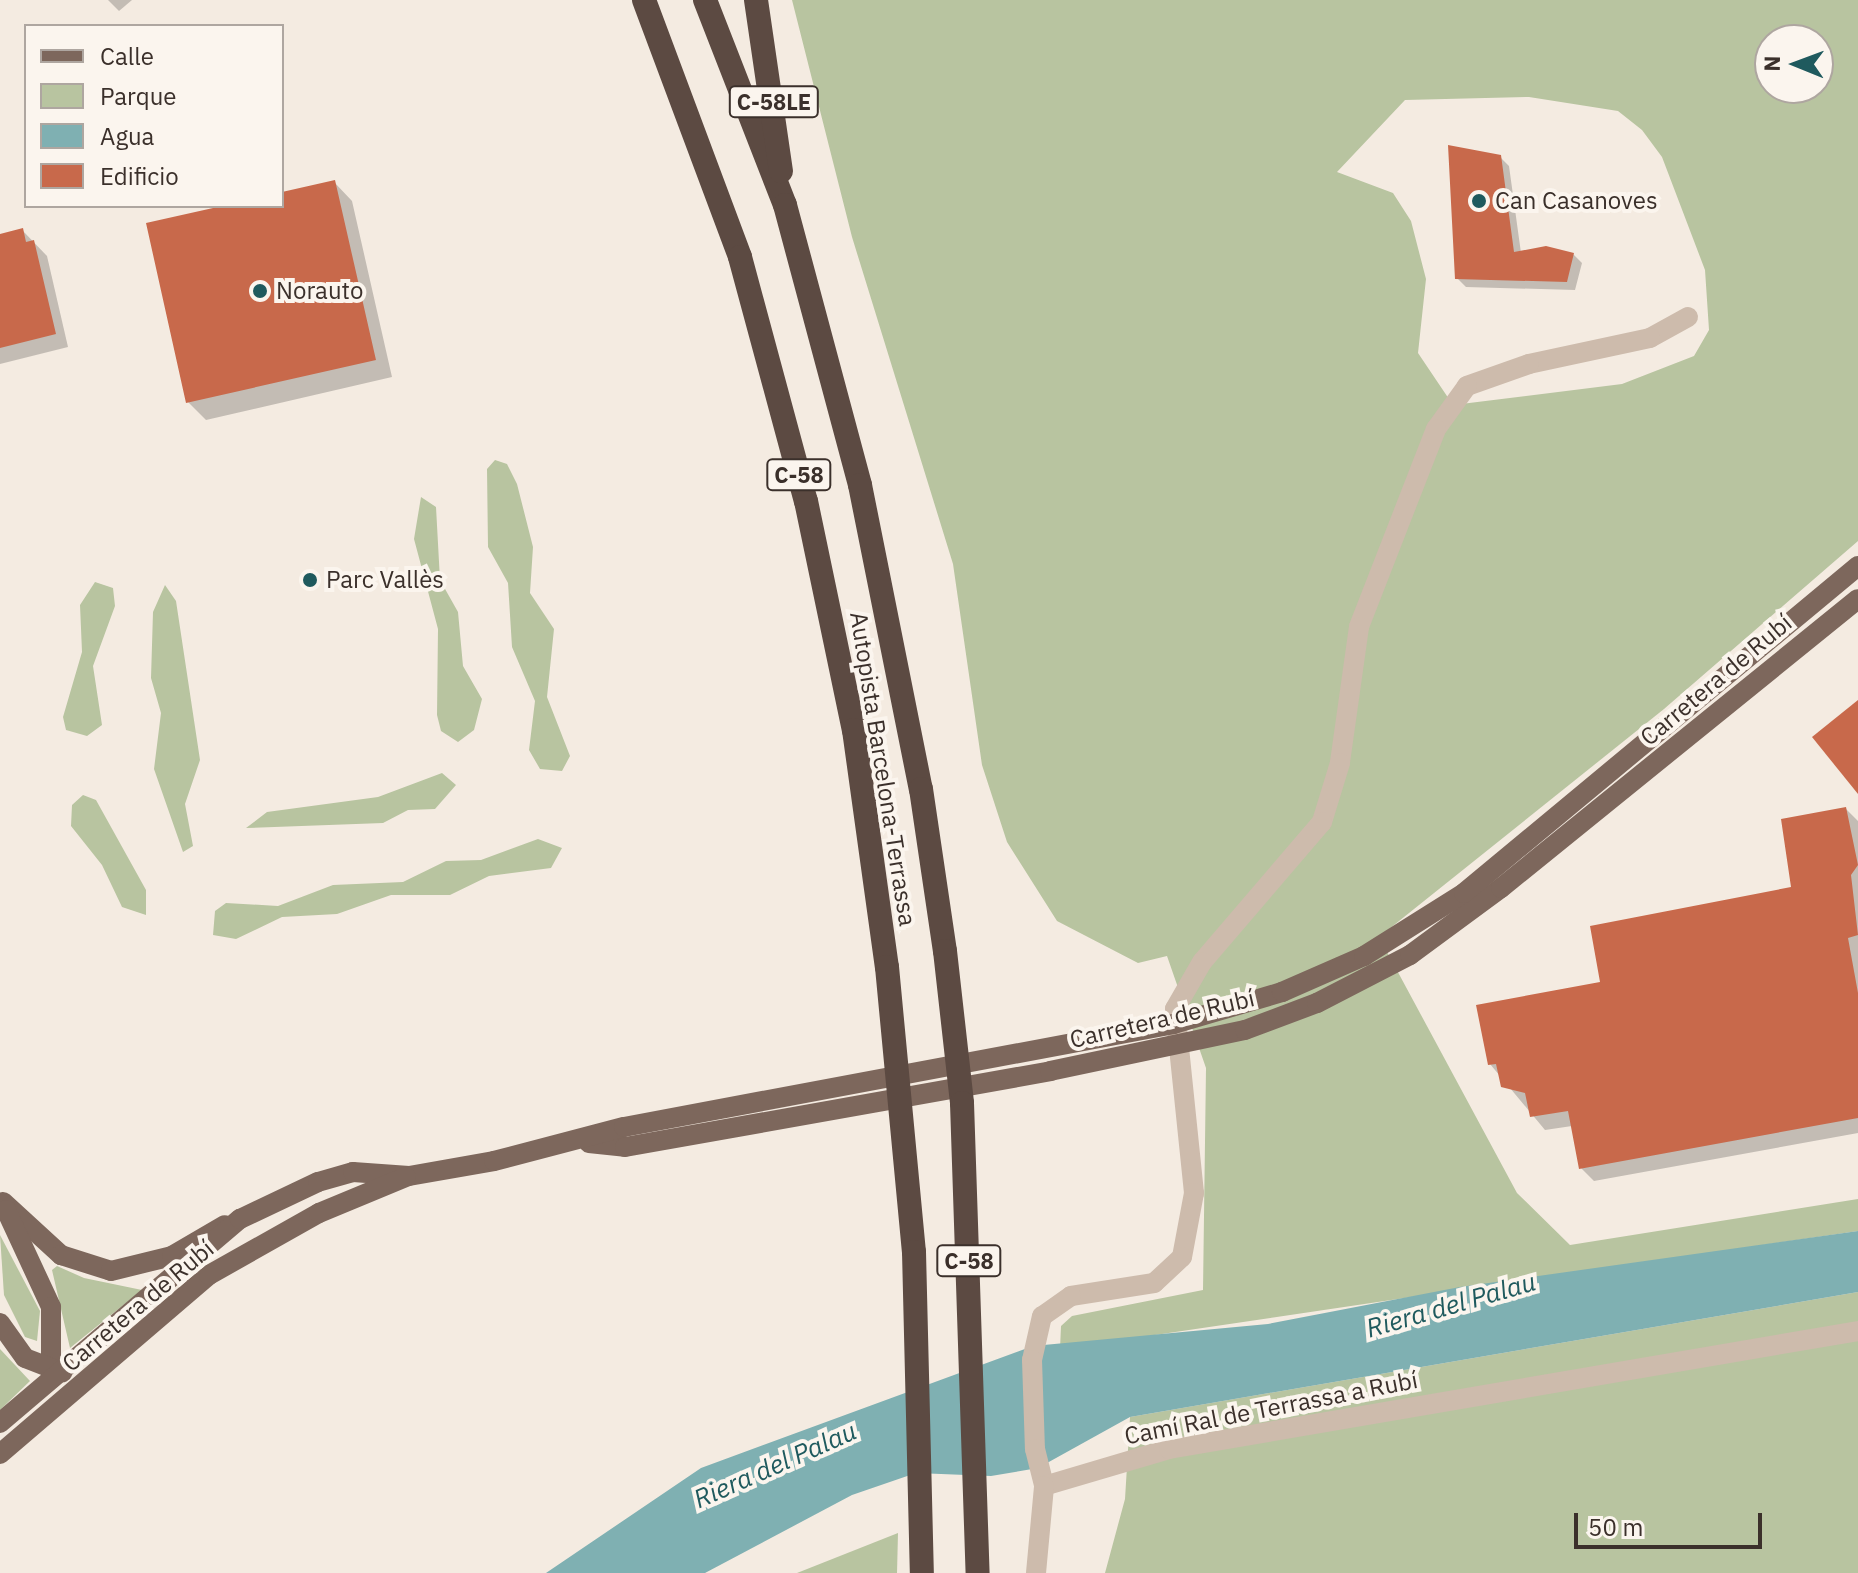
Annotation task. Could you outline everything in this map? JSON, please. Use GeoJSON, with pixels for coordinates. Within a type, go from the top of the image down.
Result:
{"type":"FeatureCollection","features":[{"type":"Feature","properties":{"kind":"highway","name":"Autopista Barcelona-Terrassa"},"geometry":{"type":"LineString","coordinates":[[644,0],[740,257],[806,501],[854,730],[887,967],[914,1252],[922,1573]]}},
{"type":"Feature","properties":{"kind":"highway","name":"Autopista Barcelona-Terrassa"},"geometry":{"type":"LineString","coordinates":[[705,0],[785,205],[860,485],[921,789],[945,951],[962,1103],[978,1573]]}},
{"type":"Feature","properties":{"kind":"highway","name":"C-58LE"},"geometry":{"type":"LineString","coordinates":[[756,0],[785,205]]}},
{"type":"Feature","properties":{"kind":"main road","name":"Carretera de Rubí"},"geometry":{"type":"LineString","coordinates":[[0,1454],[134,1338],[236,1258],[409,1176],[585,1142],[624,1127],[1174,1024],[1282,992],[1374,951],[1440,910],[1858,566]]}},
{"type":"Feature","properties":{"kind":"main road","name":"Carretera de Rubí"},"geometry":{"type":"LineString","coordinates":[[585,1142],[625,1147],[1179,1045],[1317,1003],[1410,955],[1858,599]]}},
{"type":"Feature","properties":{"kind":"main road"},"geometry":{"type":"LineString","coordinates":[[1012,1054],[1160,1037],[1179,1045],[1198,1028],[1260,1009],[1282,992]]}},
{"type":"Feature","properties":{"kind":"main road","name":"Carretera de Rubí"},"geometry":{"type":"LineString","coordinates":[[0,1423],[52,1373],[240,1219],[353,1172],[409,1176]]}},
{"type":"Feature","properties":{"kind":"main road"},"geometry":{"type":"LineString","coordinates":[[1,1198],[61,1255],[111,1271],[172,1256],[240,1219]]}},
{"type":"Feature","properties":{"kind":"main road"},"geometry":{"type":"LineString","coordinates":[[0,1443],[42,1402],[52,1373],[51,1307],[1,1198]]}},
{"type":"Feature","properties":{"kind":"main road"},"geometry":{"type":"LineString","coordinates":[[0,1323],[25,1358],[52,1373]]}},
{"type":"Feature","properties":{"kind":"main road"},"geometry":{"type":"LineString","coordinates":[[52,1373],[134,1338]]}},
{"type":"Feature","properties":{"kind":"street"},"geometry":{"type":"LineString","coordinates":[[1036,1573],[1044,1486],[1032,1360],[1042,1316],[1071,1296],[1154,1283],[1169,1273],[1189,1240],[1193,1166],[1174,1024],[1183,987],[1301,850],[1328,807],[1359,627],[1414,480],[1456,397],[1529,364],[1650,338],[1688,317]]}},
{"type":"Feature","properties":{"kind":"street","name":"Camí Ral de Terrassa a Rubí"},"geometry":{"type":"LineString","coordinates":[[1044,1486],[1169,1449],[1858,1331]]}},
{"type":"Feature","properties":{"kind":"green space"},"geometry":{"type":"Polygon","coordinates":[[[792,0],[1858,0],[1858,541],[1664,709],[1379,937],[1517,1193],[1570,1245],[1858,1199],[1858,1231],[1060,1349],[1061,1326],[1072,1316],[1203,1290],[1206,1068],[1167,956],[1138,963],[1057,921],[1007,842],[982,765],[953,564],[852,237],[792,0]],[[1529,97],[1405,100],[1337,172],[1393,193],[1411,221],[1426,279],[1418,353],[1453,405],[1622,384],[1694,356],[1709,330],[1705,270],[1662,157],[1642,130],[1618,111],[1529,97]]]}},
{"type":"Feature","properties":{"kind":"green space"},"geometry":{"type":"Polygon","coordinates":[[[495,460],[507,464],[517,484],[533,547],[530,593],[554,629],[547,697],[570,756],[562,771],[540,769],[529,750],[535,701],[512,647],[508,583],[488,547],[487,469],[495,460]]]}},
{"type":"Feature","properties":{"kind":"green space"},"geometry":{"type":"Polygon","coordinates":[[[421,497],[436,507],[440,580],[458,612],[463,666],[482,699],[474,730],[458,742],[441,731],[437,715],[438,629],[414,539],[421,497]]]}},
{"type":"Feature","properties":{"kind":"green space"},"geometry":{"type":"Polygon","coordinates":[[[95,582],[113,588],[115,606],[93,666],[102,725],[87,736],[66,730],[63,717],[82,652],[80,605],[95,582]]]}},
{"type":"Feature","properties":{"kind":"green space"},"geometry":{"type":"Polygon","coordinates":[[[165,585],[176,601],[200,760],[185,804],[193,846],[183,852],[154,769],[161,713],[151,678],[153,612],[165,585]]]}},
{"type":"Feature","properties":{"kind":"green space"},"geometry":{"type":"Polygon","coordinates":[[[442,773],[456,785],[435,809],[408,810],[383,823],[246,828],[267,812],[378,797],[442,773]]]}},
{"type":"Feature","properties":{"kind":"green space"},"geometry":{"type":"Polygon","coordinates":[[[83,795],[96,800],[146,890],[146,915],[122,907],[102,865],[71,826],[72,805],[83,795]]]}},
{"type":"Feature","properties":{"kind":"green space"},"geometry":{"type":"Polygon","coordinates":[[[538,839],[562,848],[551,868],[489,876],[450,895],[391,895],[337,914],[282,917],[236,939],[213,935],[215,911],[226,903],[278,906],[333,885],[403,882],[446,861],[481,860],[538,839]]]}},
{"type":"Feature","properties":{"kind":"green space"},"geometry":{"type":"Polygon","coordinates":[[[0,1235],[40,1311],[37,1341],[25,1337],[4,1295],[0,1235]]]}},
{"type":"Feature","properties":{"kind":"green space"},"geometry":{"type":"Polygon","coordinates":[[[57,1266],[84,1278],[142,1290],[70,1348],[52,1270],[57,1266]]]}},
{"type":"Feature","properties":{"kind":"green space"},"geometry":{"type":"Polygon","coordinates":[[[1858,1292],[1858,1573],[1105,1573],[1125,1499],[1130,1417],[1858,1292]]]}},
{"type":"Feature","properties":{"kind":"green space"},"geometry":{"type":"Polygon","coordinates":[[[0,1349],[30,1381],[0,1410],[0,1349]]]}},
{"type":"Feature","properties":{"kind":"green space"},"geometry":{"type":"Polygon","coordinates":[[[898,1533],[897,1573],[797,1573],[898,1533]]]}},
{"type":"Feature","properties":{"kind":"water","name":"Riera del Palau"},"geometry":{"type":"Polygon","coordinates":[[[1858,1231],[1858,1292],[1130,1417],[1038,1468],[991,1476],[916,1473],[852,1495],[705,1573],[546,1573],[701,1468],[1033,1346],[1268,1324],[1460,1287],[1858,1231]]]}},
{"type":"Feature","properties":{"kind":"building","name":"Can Casanoves"},"geometry":{"type":"Polygon","coordinates":[[[1448,145],[1501,155],[1514,252],[1546,246],[1574,253],[1567,282],[1455,279],[1448,145]]]}},
{"type":"Feature","properties":{"kind":"building","name":"Norauto"},"geometry":{"type":"Polygon","coordinates":[[[335,180],[376,360],[186,403],[146,223],[213,208],[284,208],[284,192],[335,180]]]}},
{"type":"Feature","properties":{"kind":"building"},"geometry":{"type":"Polygon","coordinates":[[[23,228],[26,242],[34,240],[56,334],[0,348],[0,234],[23,228]]]}},
{"type":"Feature","properties":{"kind":"building"},"geometry":{"type":"Polygon","coordinates":[[[1858,700],[1858,794],[1812,737],[1858,700]]]}},
{"type":"Feature","properties":{"kind":"building"},"geometry":{"type":"Polygon","coordinates":[[[1846,807],[1858,865],[1851,875],[1858,935],[1848,938],[1858,993],[1858,1118],[1579,1169],[1568,1111],[1530,1117],[1525,1093],[1501,1087],[1496,1064],[1488,1065],[1476,1005],[1600,982],[1590,926],[1791,887],[1781,819],[1846,807]]]}},
{"type":"Feature","properties":{"kind":"place","name":"Can Casanoves"},"geometry":{"type":"Point","coordinates":[1479,201]}},
{"type":"Feature","properties":{"kind":"place","name":"Norauto"},"geometry":{"type":"Point","coordinates":[260,291]}},
{"type":"Feature","properties":{"kind":"place","name":"Parc Vallès"},"geometry":{"type":"Point","coordinates":[310,580]}}]}
